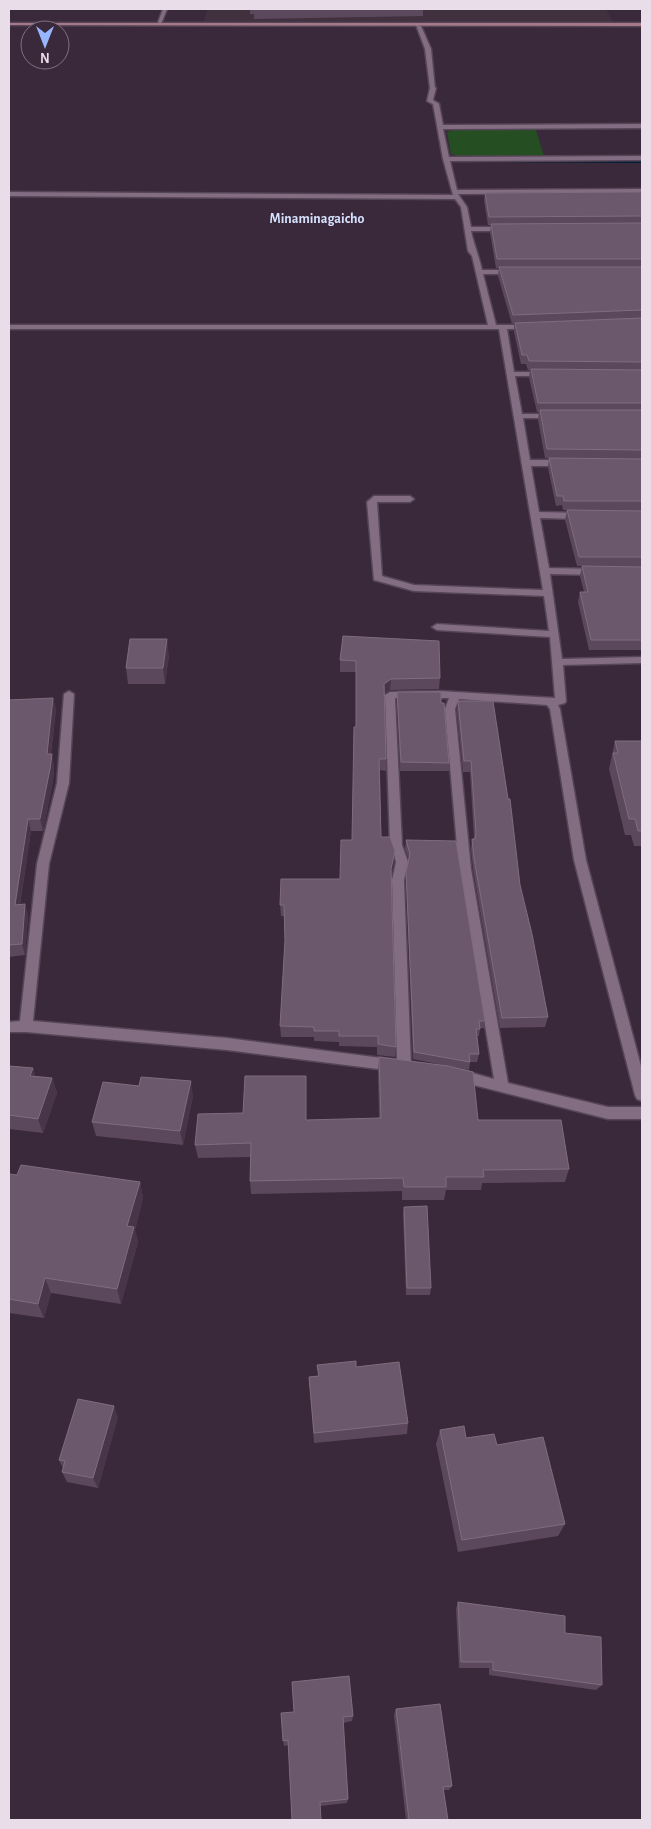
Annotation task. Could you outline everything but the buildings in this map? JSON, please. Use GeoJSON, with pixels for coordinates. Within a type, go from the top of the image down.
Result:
{"type":"FeatureCollection","features":[{"type":"Feature","properties":{"kind":"street"},"geometry":{"type":"LineString","coordinates":[[160,24],[165,9]]}},
{"type":"Feature","properties":{"kind":"street"},"geometry":{"type":"LineString","coordinates":[[9,24],[642,25]]}},
{"type":"Feature","properties":{"kind":"street"},"geometry":{"type":"LineString","coordinates":[[404,1066],[398,880],[403,864],[403,854],[396,845],[390,695],[455,695],[550,702],[561,701],[555,634],[511,374],[479,272],[476,256],[471,252],[464,206],[456,194],[446,159],[436,104],[430,101],[433,88],[428,49],[418,26]]}},
{"type":"Feature","properties":{"kind":"street"},"geometry":{"type":"LineString","coordinates":[[440,128],[642,126]]}},
{"type":"Feature","properties":{"kind":"street"},"geometry":{"type":"LineString","coordinates":[[446,159],[642,158]]}},
{"type":"Feature","properties":{"kind":"street"},"geometry":{"type":"LineString","coordinates":[[9,194],[456,194],[642,191]]}},
{"type":"Feature","properties":{"kind":"street"},"geometry":{"type":"LineString","coordinates":[[467,229],[515,229]]}},
{"type":"Feature","properties":{"kind":"street"},"geometry":{"type":"LineString","coordinates":[[479,272],[527,272]]}},
{"type":"Feature","properties":{"kind":"street"},"geometry":{"type":"LineString","coordinates":[[9,327],[536,327]]}},
{"type":"Feature","properties":{"kind":"street"},"geometry":{"type":"LineString","coordinates":[[511,374],[558,374]]}},
{"type":"Feature","properties":{"kind":"street"},"geometry":{"type":"LineString","coordinates":[[519,416],[566,416]]}},
{"type":"Feature","properties":{"kind":"street"},"geometry":{"type":"LineString","coordinates":[[527,463],[575,463]]}},
{"type":"Feature","properties":{"kind":"street"},"geometry":{"type":"LineString","coordinates":[[410,499],[374,499],[372,502],[377,578],[414,588],[548,593]]}},
{"type":"Feature","properties":{"kind":"street"},"geometry":{"type":"LineString","coordinates":[[536,515],[594,516]]}},
{"type":"Feature","properties":{"kind":"street"},"geometry":{"type":"LineString","coordinates":[[544,571],[603,572]]}},
{"type":"Feature","properties":{"kind":"street"},"geometry":{"type":"LineString","coordinates":[[437,627],[555,634]]}},
{"type":"Feature","properties":{"kind":"street"},"geometry":{"type":"LineString","coordinates":[[559,662],[642,660]]}},
{"type":"Feature","properties":{"kind":"street"},"geometry":{"type":"LineString","coordinates":[[26,1026],[43,864],[64,783],[69,694]]}},
{"type":"Feature","properties":{"kind":"street"},"geometry":{"type":"LineString","coordinates":[[455,695],[450,709],[464,869],[502,1086]]}},
{"type":"Feature","properties":{"kind":"street"},"geometry":{"type":"LineString","coordinates":[[550,702],[555,709],[580,860],[642,1094]]}},
{"type":"Feature","properties":{"kind":"street"},"geometry":{"type":"LineString","coordinates":[[9,1027],[26,1026],[227,1044],[420,1068]]}},
{"type":"Feature","properties":{"kind":"street"},"geometry":{"type":"LineString","coordinates":[[446,1072],[527,1094],[608,1112],[642,1113]]}},
{"type":"Feature","properties":{"kind":"shaded area"},"geometry":{"type":"Polygon","coordinates":[[[207,9],[606,9],[613,22],[204,21],[207,9]]]}},
{"type":"Feature","properties":{"kind":"green space"},"geometry":{"type":"Polygon","coordinates":[[[453,130],[536,130],[544,156],[459,156],[451,154],[447,132],[453,130]]]}},
{"type":"Feature","properties":{"kind":"waterway"},"geometry":{"type":"LineString","coordinates":[[460,161],[642,162]]}},
{"type":"Feature","properties":{"kind":"district","name":"Minaminagaicho"},"geometry":{"type":"Point","coordinates":[317,219]}}]}
